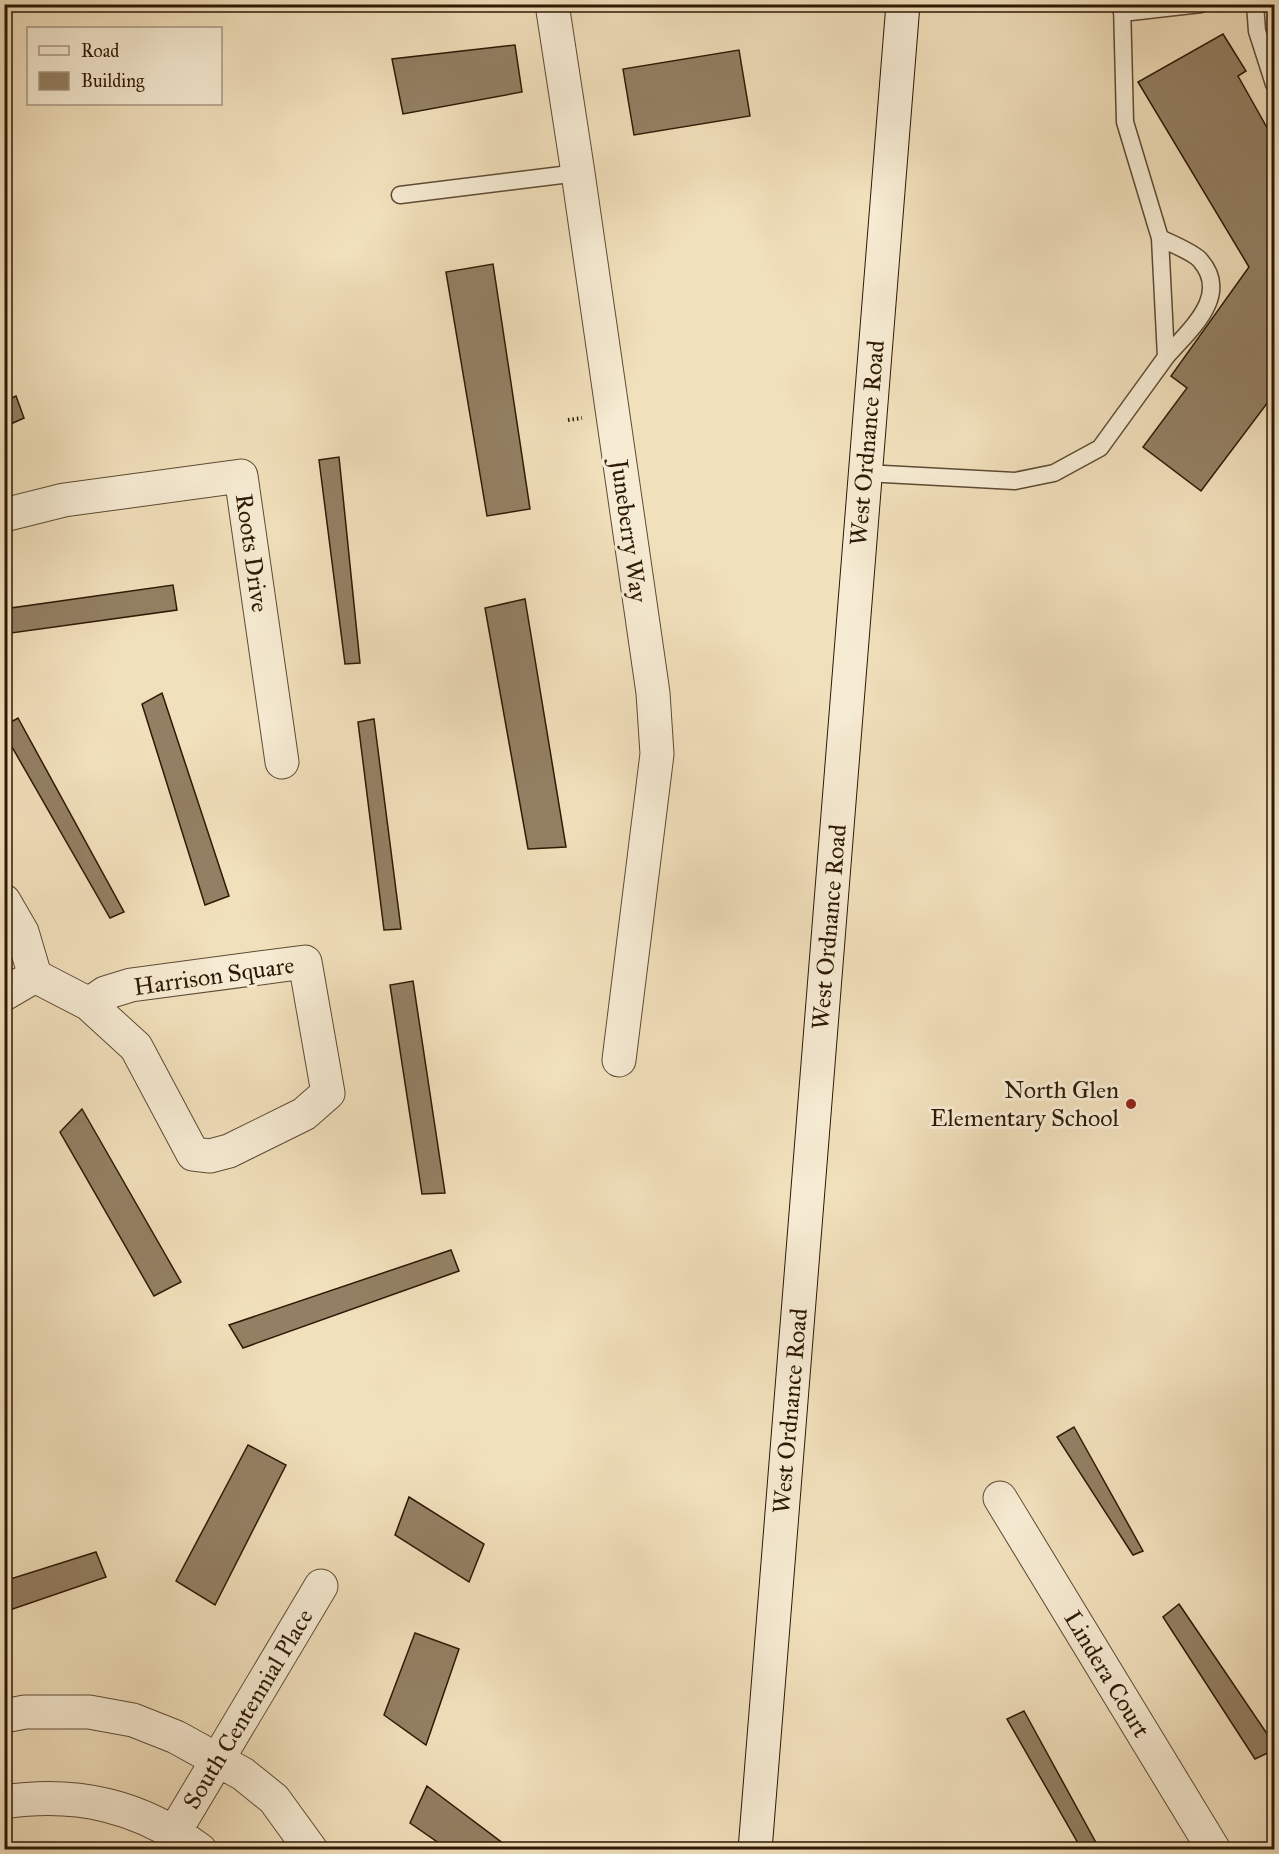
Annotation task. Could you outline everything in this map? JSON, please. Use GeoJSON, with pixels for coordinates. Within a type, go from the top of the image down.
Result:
{"type":"FeatureCollection","features":[{"type":"Feature","properties":{"kind":"street","name":"Juneberry Way"},"geometry":{"type":"LineString","coordinates":[[552,4],[651,682],[657,754],[619,1060]]}},
{"type":"Feature","properties":{"kind":"street","name":"West Ordnance Road"},"geometry":{"type":"LineString","coordinates":[[755,1850],[903,4]]}},
{"type":"Feature","properties":{"kind":"street","name":"Roots Drive"},"geometry":{"type":"LineString","coordinates":[[4,515],[64,500],[241,476],[282,762]]}},
{"type":"Feature","properties":{"kind":"street"},"geometry":{"type":"LineString","coordinates":[[4,902],[22,932],[35,976],[4,994]]}},
{"type":"Feature","properties":{"kind":"street","name":"Harrison Square"},"geometry":{"type":"LineString","coordinates":[[35,976],[89,1004],[136,1047],[193,1154],[210,1156],[229,1151],[304,1114],[328,1093],[304,962],[131,986],[105,993],[89,1004]]}},
{"type":"Feature","properties":{"kind":"street","name":"Lindera Court"},"geometry":{"type":"LineString","coordinates":[[1000,1497],[1214,1850]]}},
{"type":"Feature","properties":{"kind":"street","name":"South Centennial Place"},"geometry":{"type":"LineString","coordinates":[[188,1840],[218,1760],[321,1586]]}},
{"type":"Feature","properties":{"kind":"street"},"geometry":{"type":"LineString","coordinates":[[4,1716],[25,1712],[89,1712],[134,1720],[176,1737],[243,1774],[274,1799],[311,1850]]}},
{"type":"Feature","properties":{"kind":"street"},"geometry":{"type":"LineString","coordinates":[[4,1802],[33,1798],[65,1798],[104,1803],[140,1816],[188,1840]]}},
{"type":"Feature","properties":{"kind":"lane"},"geometry":{"type":"LineString","coordinates":[[1166,357],[1160,238],[1125,122],[1122,9],[1201,4]]}},
{"type":"Feature","properties":{"kind":"lane"},"geometry":{"type":"LineString","coordinates":[[1255,4],[1257,31],[1275,84]]}},
{"type":"Feature","properties":{"kind":"lane"},"geometry":{"type":"LineString","coordinates":[[400,195],[578,173]]}},
{"type":"Feature","properties":{"kind":"lane"},"geometry":{"type":"LineString","coordinates":[[865,473],[1015,481],[1054,473],[1100,448],[1166,357],[1208,307],[1212,296],[1210,277],[1200,259],[1160,238]]}},
{"type":"Feature","properties":{"kind":"building"},"geometry":{"type":"Polygon","coordinates":[[[1223,34],[1246,71],[1238,76],[1274,140],[1274,394],[1201,491],[1143,447],[1187,388],[1171,376],[1249,267],[1138,82],[1223,34]]]}},
{"type":"Feature","properties":{"kind":"building"},"geometry":{"type":"Polygon","coordinates":[[[515,45],[522,92],[403,114],[392,59],[515,45]]]}},
{"type":"Feature","properties":{"kind":"building"},"geometry":{"type":"Polygon","coordinates":[[[739,50],[750,116],[634,135],[623,69],[739,50]]]}},
{"type":"Feature","properties":{"kind":"building"},"geometry":{"type":"Polygon","coordinates":[[[493,264],[530,509],[487,516],[446,272],[493,264]]]}},
{"type":"Feature","properties":{"kind":"building"},"geometry":{"type":"Polygon","coordinates":[[[16,396],[24,418],[4,427],[4,401],[16,396]]]}},
{"type":"Feature","properties":{"kind":"building"},"geometry":{"type":"Polygon","coordinates":[[[339,457],[360,663],[345,664],[319,460],[339,457]]]}},
{"type":"Feature","properties":{"kind":"building"},"geometry":{"type":"Polygon","coordinates":[[[173,585],[177,610],[4,634],[4,609],[173,585]]]}},
{"type":"Feature","properties":{"kind":"building"},"geometry":{"type":"Polygon","coordinates":[[[525,599],[566,847],[528,849],[485,608],[525,599]]]}},
{"type":"Feature","properties":{"kind":"building"},"geometry":{"type":"Polygon","coordinates":[[[162,693],[229,896],[205,905],[142,704],[162,693]]]}},
{"type":"Feature","properties":{"kind":"building"},"geometry":{"type":"Polygon","coordinates":[[[18,718],[124,912],[110,918],[4,733],[4,726],[18,718]]]}},
{"type":"Feature","properties":{"kind":"building"},"geometry":{"type":"Polygon","coordinates":[[[374,719],[401,929],[384,930],[358,722],[374,719]]]}},
{"type":"Feature","properties":{"kind":"building"},"geometry":{"type":"Polygon","coordinates":[[[413,981],[445,1193],[422,1194],[390,985],[413,981]]]}},
{"type":"Feature","properties":{"kind":"building"},"geometry":{"type":"Polygon","coordinates":[[[82,1109],[181,1282],[154,1296],[60,1132],[82,1109]]]}},
{"type":"Feature","properties":{"kind":"building"},"geometry":{"type":"Polygon","coordinates":[[[451,1250],[459,1271],[243,1348],[229,1325],[451,1250]]]}},
{"type":"Feature","properties":{"kind":"building"},"geometry":{"type":"Polygon","coordinates":[[[1074,1427],[1143,1551],[1133,1555],[1057,1437],[1074,1427]]]}},
{"type":"Feature","properties":{"kind":"building"},"geometry":{"type":"Polygon","coordinates":[[[248,1445],[286,1465],[215,1605],[176,1581],[248,1445]]]}},
{"type":"Feature","properties":{"kind":"building"},"geometry":{"type":"Polygon","coordinates":[[[409,1497],[484,1544],[469,1582],[395,1535],[409,1497]]]}},
{"type":"Feature","properties":{"kind":"building"},"geometry":{"type":"Polygon","coordinates":[[[96,1552],[106,1577],[4,1612],[4,1581],[96,1552]]]}},
{"type":"Feature","properties":{"kind":"building"},"geometry":{"type":"Polygon","coordinates":[[[1179,1604],[1274,1744],[1274,1750],[1255,1759],[1163,1617],[1179,1604]]]}},
{"type":"Feature","properties":{"kind":"building"},"geometry":{"type":"Polygon","coordinates":[[[415,1633],[459,1649],[426,1745],[384,1715],[415,1633]]]}},
{"type":"Feature","properties":{"kind":"building"},"geometry":{"type":"Polygon","coordinates":[[[1024,1711],[1100,1850],[1082,1850],[1007,1719],[1024,1711]]]}},
{"type":"Feature","properties":{"kind":"building"},"geometry":{"type":"Polygon","coordinates":[[[427,1786],[512,1850],[449,1850],[410,1823],[427,1786]]]}},
{"type":"Feature","properties":{"kind":"place","name":"North Glen Elementary School"},"geometry":{"type":"Point","coordinates":[1131,1104]}}]}
